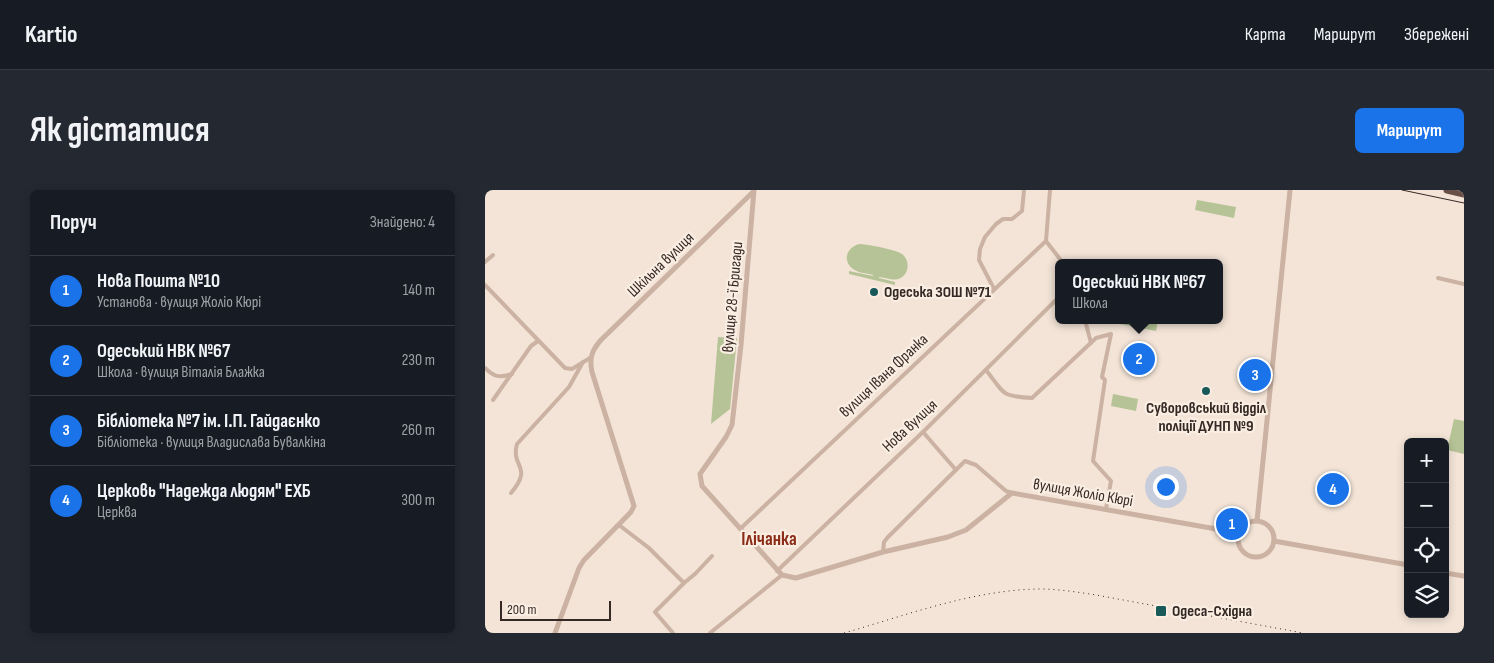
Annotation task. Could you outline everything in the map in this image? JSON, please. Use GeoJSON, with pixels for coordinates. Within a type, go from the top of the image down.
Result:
{"type":"FeatureCollection","features":[{"type":"Feature","properties":{"kind":"highway"},"geometry":{"type":"LineString","coordinates":[[1447,190],[1464,194]]}},
{"type":"Feature","properties":{"kind":"street"},"geometry":{"type":"LineString","coordinates":[[994,289],[979,260],[981,249],[985,237],[996,224],[1003,219],[1012,219],[1022,211],[1024,190]]}},
{"type":"Feature","properties":{"kind":"street"},"geometry":{"type":"LineString","coordinates":[[1050,190],[1046,241],[1060,259]]}},
{"type":"Feature","properties":{"kind":"street"},"geometry":{"type":"LineString","coordinates":[[1257,521],[1290,190]]}},
{"type":"Feature","properties":{"kind":"street","name":"Шкільна вулиця"},"geometry":{"type":"LineString","coordinates":[[485,285],[565,368],[573,368],[590,358],[601,340],[754,191]]}},
{"type":"Feature","properties":{"kind":"street","name":"вулиця 28-ї Бригади"},"geometry":{"type":"LineString","coordinates":[[740,529],[702,486],[699,478],[730,431],[735,406],[754,191]]}},
{"type":"Feature","properties":{"kind":"street","name":"вулиця Івана Франка"},"geometry":{"type":"LineString","coordinates":[[740,529],[1046,241]]}},
{"type":"Feature","properties":{"kind":"street"},"geometry":{"type":"LineString","coordinates":[[485,262],[493,255]]}},
{"type":"Feature","properties":{"kind":"street"},"geometry":{"type":"LineString","coordinates":[[1438,278],[1464,284]]}},
{"type":"Feature","properties":{"kind":"street","name":"Нова вулиця"},"geometry":{"type":"LineString","coordinates":[[777,570],[923,432],[1055,301]]}},
{"type":"Feature","properties":{"kind":"street"},"geometry":{"type":"LineString","coordinates":[[1086,324],[1091,343]]}},
{"type":"Feature","properties":{"kind":"street"},"geometry":{"type":"LineString","coordinates":[[986,370],[1005,394],[1015,397],[1032,398],[1096,338],[1111,334],[1102,377],[1105,380],[1093,461],[1111,481],[1106,509]]}},
{"type":"Feature","properties":{"kind":"street"},"geometry":{"type":"LineString","coordinates":[[493,400],[531,346],[538,341]]}},
{"type":"Feature","properties":{"kind":"street"},"geometry":{"type":"LineString","coordinates":[[555,633],[579,568],[584,560],[631,512],[634,506],[595,385],[590,358]]}},
{"type":"Feature","properties":{"kind":"street"},"geometry":{"type":"LineString","coordinates":[[511,493],[521,478],[522,471],[516,458],[517,444],[569,387],[583,362]]}},
{"type":"Feature","properties":{"kind":"street"},"geometry":{"type":"LineString","coordinates":[[485,368],[498,378],[512,374]]}},
{"type":"Feature","properties":{"kind":"street"},"geometry":{"type":"LineString","coordinates":[[923,432],[956,470]]}},
{"type":"Feature","properties":{"kind":"street"},"geometry":{"type":"LineString","coordinates":[[883,552],[884,542],[888,537],[965,461],[976,465],[1006,491],[1012,493]]}},
{"type":"Feature","properties":{"kind":"street"},"geometry":{"type":"LineString","coordinates":[[740,529],[782,575],[796,578],[883,552],[948,537],[966,530],[1012,493]]}},
{"type":"Feature","properties":{"kind":"street","name":"вулиця Жоліо Кюрі"},"geometry":{"type":"LineString","coordinates":[[1012,493],[1239,533]]}},
{"type":"Feature","properties":{"kind":"street"},"geometry":{"type":"LineString","coordinates":[[1257,521],[1268,526],[1274,542],[1268,552],[1255,557],[1246,554],[1242,550],[1238,539],[1239,533],[1246,524],[1257,521]]}},
{"type":"Feature","properties":{"kind":"street"},"geometry":{"type":"LineString","coordinates":[[619,525],[649,548],[684,583]]}},
{"type":"Feature","properties":{"kind":"street"},"geometry":{"type":"LineString","coordinates":[[1274,542],[1404,564]]}},
{"type":"Feature","properties":{"kind":"street"},"geometry":{"type":"LineString","coordinates":[[673,633],[655,612],[712,556]]}},
{"type":"Feature","properties":{"kind":"street"},"geometry":{"type":"LineString","coordinates":[[1449,574],[1464,576]]}},
{"type":"Feature","properties":{"kind":"street"},"geometry":{"type":"LineString","coordinates":[[710,633],[782,575]]}},
{"type":"Feature","properties":{"kind":"green space"},"geometry":{"type":"Polygon","coordinates":[[[1197,200],[1236,207],[1234,218],[1195,210],[1197,200]]]}},
{"type":"Feature","properties":{"kind":"green space"},"geometry":{"type":"Polygon","coordinates":[[[860,244],[876,246],[902,254],[908,264],[905,275],[896,279],[879,277],[895,282],[895,285],[849,274],[849,271],[873,276],[855,270],[847,262],[849,250],[860,244]]]}},
{"type":"Feature","properties":{"kind":"green space"},"geometry":{"type":"Polygon","coordinates":[[[1120,324],[1157,324],[1156,331],[1120,324]]]}},
{"type":"Feature","properties":{"kind":"green space"},"geometry":{"type":"Polygon","coordinates":[[[718,337],[737,338],[730,409],[711,424],[718,337]]]}},
{"type":"Feature","properties":{"kind":"green space"},"geometry":{"type":"Polygon","coordinates":[[[1113,394],[1138,399],[1136,411],[1111,406],[1113,394]]]}},
{"type":"Feature","properties":{"kind":"green space"},"geometry":{"type":"Polygon","coordinates":[[[1454,419],[1464,421],[1464,454],[1449,450],[1454,419]]]}},
{"type":"Feature","properties":{"kind":"tram line"},"geometry":{"type":"LineString","coordinates":[[1402,190],[1464,203]]}},
{"type":"Feature","properties":{"kind":"railway"},"geometry":{"type":"LineString","coordinates":[[844,633],[916,611],[965,599],[1014,590],[1039,589],[1096,595],[1303,633]]}},
{"type":"Feature","properties":{"kind":"place","name":"Одеська ЗОШ №71"},"geometry":{"type":"Point","coordinates":[874,292]}},
{"type":"Feature","properties":{"kind":"place","name":"Одеський НВК №67"},"geometry":{"type":"Point","coordinates":[1139,359]}},
{"type":"Feature","properties":{"kind":"place","name":"Бібліотека №7 ім. І.П. Гайдаєнко"},"geometry":{"type":"Point","coordinates":[1255,375]}},
{"type":"Feature","properties":{"kind":"place","name":"Суворовський відділ поліції ДУНП №9"},"geometry":{"type":"Point","coordinates":[1206,391]}},
{"type":"Feature","properties":{"kind":"place","name":"Церковь \"Надежда людям\" ЕХБ"},"geometry":{"type":"Point","coordinates":[1333,489]}},
{"type":"Feature","properties":{"kind":"place","name":"Нова Пошта №10"},"geometry":{"type":"Point","coordinates":[1232,524]}},
{"type":"Feature","properties":{"kind":"place","name":"Одеса-Східна"},"geometry":{"type":"Point","coordinates":[1161,611]}},
{"type":"Feature","properties":{"kind":"district","name":"Ілічанка"},"geometry":{"type":"Point","coordinates":[769,539]}}]}
